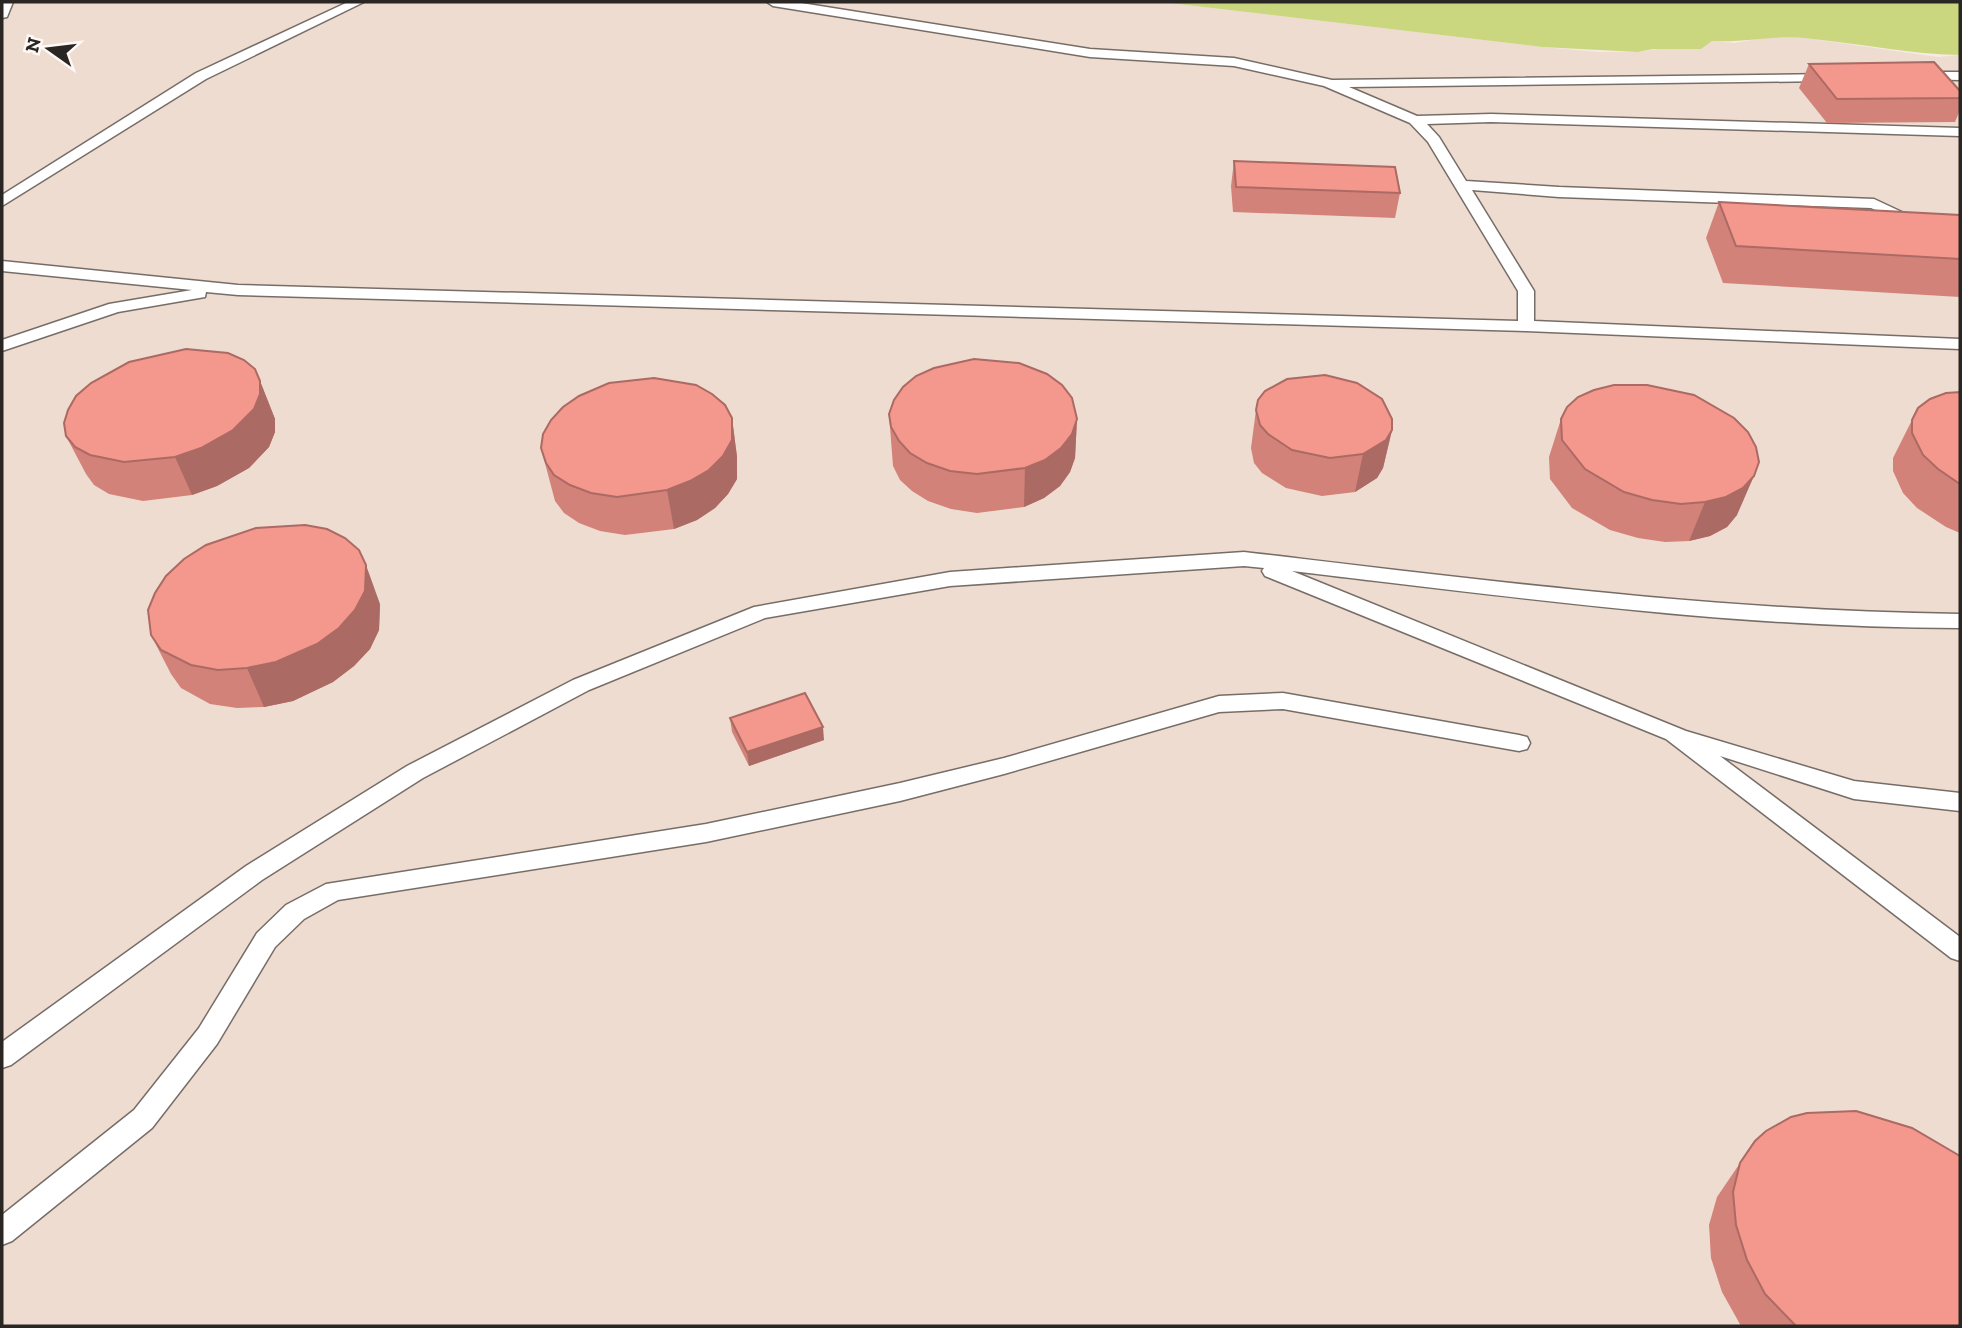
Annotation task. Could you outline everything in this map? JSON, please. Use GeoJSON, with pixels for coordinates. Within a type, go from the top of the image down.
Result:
{"type":"FeatureCollection","features":[{"type":"Feature","properties":{"kind":"lane"},"geometry":{"type":"LineString","coordinates":[[2,14],[6,2]]}},
{"type":"Feature","properties":{"kind":"lane"},"geometry":{"type":"LineString","coordinates":[[2,201],[201,76],[358,2]]}},
{"type":"Feature","properties":{"kind":"lane"},"geometry":{"type":"LineString","coordinates":[[773,2],[1090,53],[1234,62],[1328,83],[1415,120],[1491,118],[1960,132]]}},
{"type":"Feature","properties":{"kind":"lane"},"geometry":{"type":"LineString","coordinates":[[1904,76],[1960,76]]}},
{"type":"Feature","properties":{"kind":"lane"},"geometry":{"type":"LineString","coordinates":[[1328,83],[1849,77]]}},
{"type":"Feature","properties":{"kind":"lane"},"geometry":{"type":"LineString","coordinates":[[1415,120],[1433,140],[1526,291],[1526,326]]}},
{"type":"Feature","properties":{"kind":"lane"},"geometry":{"type":"LineString","coordinates":[[1461,185],[1874,204],[1915,222],[1921,234]]}},
{"type":"Feature","properties":{"kind":"lane"},"geometry":{"type":"LineString","coordinates":[[2,266],[239,290],[1526,326],[1960,344]]}},
{"type":"Feature","properties":{"kind":"lane"},"geometry":{"type":"LineString","coordinates":[[2,346],[115,308],[175,296],[239,290]]}},
{"type":"Feature","properties":{"kind":"lane"},"geometry":{"type":"LineString","coordinates":[[2,1057],[254,873],[415,772],[580,685],[761,612],[950,579],[1244,559],[1588,599],[1878,621],[1960,621]]}},
{"type":"Feature","properties":{"kind":"lane"},"geometry":{"type":"LineString","coordinates":[[1244,559],[1674,733],[1854,790],[1960,802]]}},
{"type":"Feature","properties":{"kind":"lane"},"geometry":{"type":"LineString","coordinates":[[2,1233],[143,1119],[208,1036],[266,940],[295,912],[334,891],[706,833],[848,803],[1004,766],[1219,704],[1283,701],[1519,743]]}},
{"type":"Feature","properties":{"kind":"lane"},"geometry":{"type":"LineString","coordinates":[[1674,733],[1960,951]]}},
{"type":"Feature","properties":{"kind":"shaded area"},"geometry":{"type":"Polygon","coordinates":[[[2,2],[1161,2],[1599,52],[1638,52],[1712,41],[1735,43],[1774,36],[1938,57],[1960,55],[1960,1326],[2,1326],[2,2]]]}},
{"type":"Feature","properties":{"kind":"shaded area"},"geometry":{"type":"Polygon","coordinates":[[[1161,2],[1960,2],[1960,55],[1921,53],[1792,37],[1712,41],[1701,49],[1653,49],[1638,52],[1542,47],[1161,2]]]}},
{"type":"Feature","properties":{"kind":"building"},"geometry":{"type":"Polygon","coordinates":[[[1934,62],[1960,91],[1960,98],[1837,99],[1809,64],[1934,62]]]}},
{"type":"Feature","properties":{"kind":"building"},"geometry":{"type":"Polygon","coordinates":[[[1234,161],[1395,167],[1400,193],[1236,187],[1234,161]]]}},
{"type":"Feature","properties":{"kind":"building"},"geometry":{"type":"Polygon","coordinates":[[[1719,202],[1960,215],[1960,259],[1736,246],[1719,202]]]}},
{"type":"Feature","properties":{"kind":"building"},"geometry":{"type":"Polygon","coordinates":[[[186,349],[228,353],[244,360],[255,369],[260,381],[260,394],[254,409],[233,430],[201,448],[175,457],[124,462],[90,455],[75,447],[66,436],[64,423],[68,410],[76,396],[91,383],[129,362],[186,349]]]}},
{"type":"Feature","properties":{"kind":"building"},"geometry":{"type":"Polygon","coordinates":[[[974,359],[1019,363],[1047,374],[1062,385],[1072,398],[1077,419],[1072,434],[1061,448],[1045,460],[1025,468],[977,474],[950,471],[927,463],[910,453],[891,427],[889,414],[894,400],[903,387],[916,376],[934,368],[974,359]]]}},
{"type":"Feature","properties":{"kind":"building"},"geometry":{"type":"Polygon","coordinates":[[[1325,375],[1357,383],[1382,399],[1392,419],[1392,430],[1386,440],[1363,454],[1330,458],[1292,450],[1268,434],[1260,425],[1256,410],[1258,400],[1265,391],[1287,379],[1325,375]]]}},
{"type":"Feature","properties":{"kind":"building"},"geometry":{"type":"Polygon","coordinates":[[[654,378],[696,385],[725,405],[732,418],[732,440],[723,456],[709,470],[667,490],[617,497],[591,493],[554,475],[541,448],[543,434],[563,407],[579,396],[609,383],[654,378]]]}},
{"type":"Feature","properties":{"kind":"building"},"geometry":{"type":"Polygon","coordinates":[[[1614,385],[1647,385],[1694,395],[1734,418],[1748,432],[1756,447],[1759,462],[1754,476],[1743,488],[1726,497],[1681,504],[1624,492],[1585,469],[1562,440],[1561,419],[1567,407],[1578,397],[1614,385]]]}},
{"type":"Feature","properties":{"kind":"building"},"geometry":{"type":"Polygon","coordinates":[[[1960,392],[1960,484],[1923,455],[1912,433],[1912,420],[1918,408],[1930,399],[1946,393],[1960,392]]]}},
{"type":"Feature","properties":{"kind":"building"},"geometry":{"type":"Polygon","coordinates":[[[305,525],[327,529],[345,538],[359,550],[366,565],[365,591],[355,610],[339,628],[317,644],[276,662],[247,668],[218,670],[191,665],[161,650],[151,635],[148,610],[166,576],[184,559],[206,545],[256,528],[305,525]]]}},
{"type":"Feature","properties":{"kind":"building"},"geometry":{"type":"Polygon","coordinates":[[[805,693],[823,727],[747,752],[730,718],[805,693]]]}},
{"type":"Feature","properties":{"kind":"building"},"geometry":{"type":"Polygon","coordinates":[[[1856,1111],[1912,1128],[1960,1156],[1960,1326],[1796,1326],[1765,1294],[1747,1260],[1736,1225],[1733,1192],[1740,1163],[1755,1141],[1766,1131],[1791,1117],[1807,1113],[1856,1111]]]}}]}
